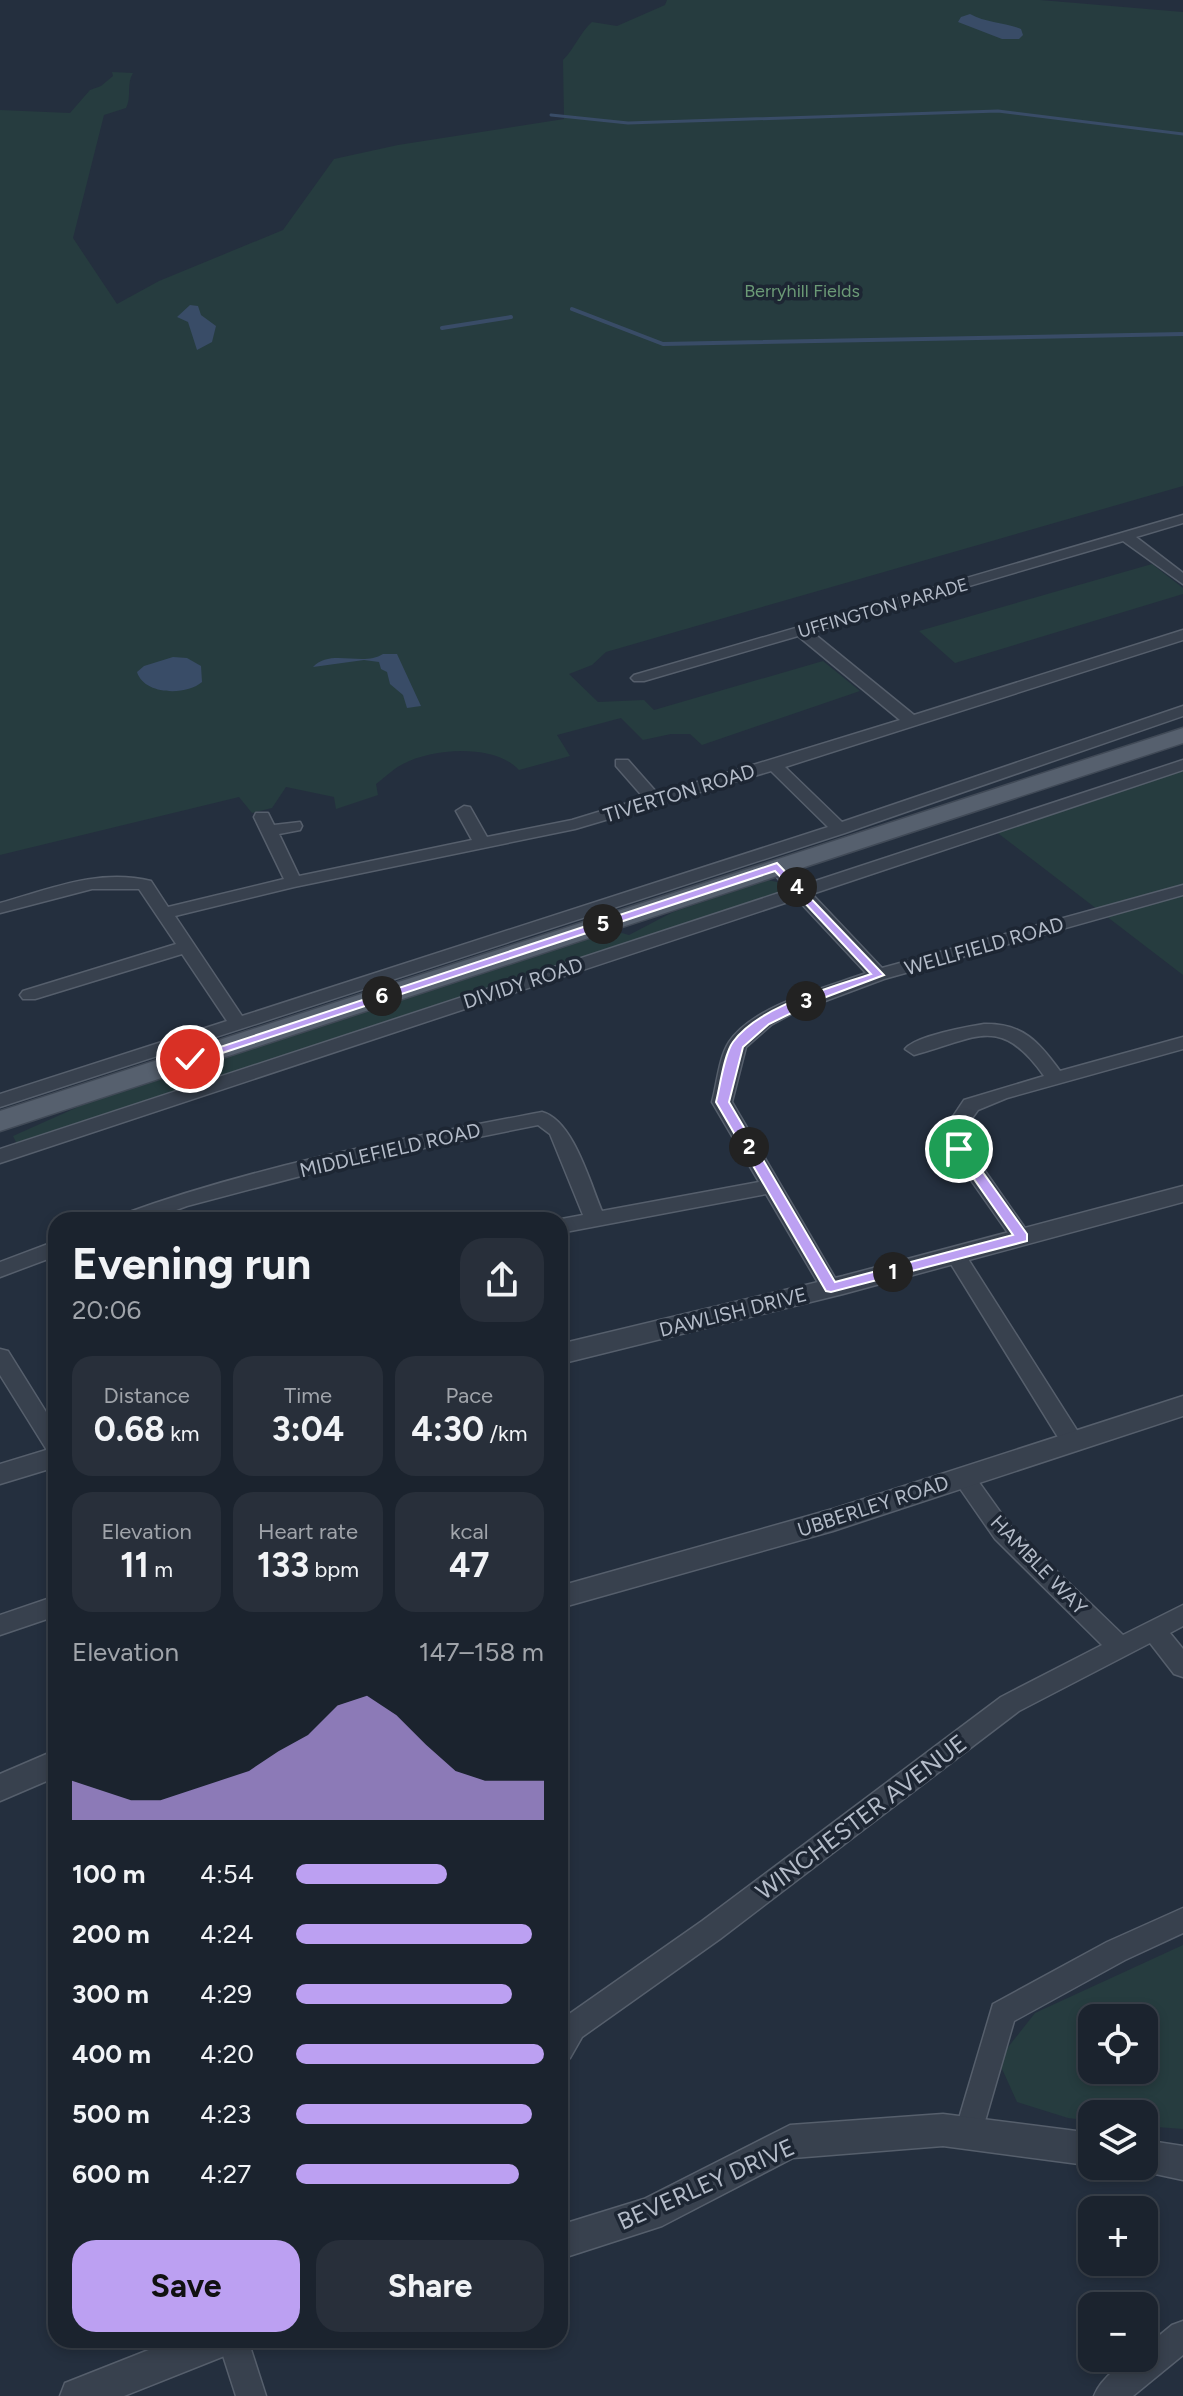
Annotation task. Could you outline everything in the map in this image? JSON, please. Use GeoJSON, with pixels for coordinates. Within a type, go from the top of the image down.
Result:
{"type":"FeatureCollection","features":[{"type":"Feature","properties":{"kind":"main road","name":"DIVIDY ROAD"},"geometry":{"type":"LineString","coordinates":[[0,1121],[1183,735]]}},
{"type":"Feature","properties":{"kind":"street","name":"UFFINGTON PARADE"},"geometry":{"type":"LineString","coordinates":[[639,678],[1183,519]]}},
{"type":"Feature","properties":{"kind":"street"},"geometry":{"type":"LineString","coordinates":[[1127,537],[1183,580]]}},
{"type":"Feature","properties":{"kind":"street"},"geometry":{"type":"LineString","coordinates":[[801,631],[910,720]]}},
{"type":"Feature","properties":{"kind":"street","name":"TIVERTON ROAD"},"geometry":{"type":"LineString","coordinates":[[165,913],[294,882],[575,824],[774,765],[1183,635]]}},
{"type":"Feature","properties":{"kind":"street"},"geometry":{"type":"LineString","coordinates":[[0,1101],[839,829],[1183,711]]}},
{"type":"Feature","properties":{"kind":"street"},"geometry":{"type":"LineString","coordinates":[[622,763],[655,801]]}},
{"type":"Feature","properties":{"kind":"street"},"geometry":{"type":"LineString","coordinates":[[774,765],[839,829]]}},
{"type":"Feature","properties":{"kind":"street","name":"DIVIDY ROAD"},"geometry":{"type":"LineString","coordinates":[[0,1156],[1183,765]]}},
{"type":"Feature","properties":{"kind":"street"},"geometry":{"type":"LineString","coordinates":[[464,811],[483,845]]}},
{"type":"Feature","properties":{"kind":"street"},"geometry":{"type":"LineString","coordinates":[[294,826],[266,824],[294,882]]}},
{"type":"Feature","properties":{"kind":"street"},"geometry":{"type":"LineString","coordinates":[[777,867],[878,975]]}},
{"type":"Feature","properties":{"kind":"street"},"geometry":{"type":"LineString","coordinates":[[0,908],[122,879],[145,885],[237,1022]]}},
{"type":"Feature","properties":{"kind":"street","name":"WELLFIELD ROAD"},"geometry":{"type":"LineString","coordinates":[[831,1288],[722,1102],[737,1045],[764,1021],[787,1009],[878,975],[1183,890]]}},
{"type":"Feature","properties":{"kind":"street"},"geometry":{"type":"LineString","coordinates":[[29,995],[185,947]]}},
{"type":"Feature","properties":{"kind":"street"},"geometry":{"type":"LineString","coordinates":[[914,1049],[982,1030],[1004,1028],[1025,1039],[1056,1079]]}},
{"type":"Feature","properties":{"kind":"street"},"geometry":{"type":"LineString","coordinates":[[1022,1238],[959,1149],[960,1121],[971,1105],[1183,1043]]}},
{"type":"Feature","properties":{"kind":"street","name":"MIDDLEFIELD ROAD"},"geometry":{"type":"LineString","coordinates":[[150,1212],[182,1200],[350,1156],[542,1118],[558,1131],[595,1219]]}},
{"type":"Feature","properties":{"kind":"street"},"geometry":{"type":"LineString","coordinates":[[568,1224],[772,1186]]}},
{"type":"Feature","properties":{"kind":"street","name":"DAWLISH DRIVE"},"geometry":{"type":"LineString","coordinates":[[568,1352],[956,1256],[1183,1194]]}},
{"type":"Feature","properties":{"kind":"street"},"geometry":{"type":"LineString","coordinates":[[0,1270],[48,1251]]}},
{"type":"Feature","properties":{"kind":"street"},"geometry":{"type":"LineString","coordinates":[[956,1256],[1072,1441]]}},
{"type":"Feature","properties":{"kind":"street"},"geometry":{"type":"LineString","coordinates":[[0,1357],[48,1433]]}},
{"type":"Feature","properties":{"kind":"street","name":"UBBERLEY ROAD"},"geometry":{"type":"LineString","coordinates":[[568,1595],[833,1520],[1183,1406]]}},
{"type":"Feature","properties":{"kind":"street"},"geometry":{"type":"LineString","coordinates":[[0,1474],[48,1459]]}},
{"type":"Feature","properties":{"kind":"street","name":"HAMBLE WAY"},"geometry":{"type":"LineString","coordinates":[[963,1477],[1003,1533],[1121,1648]]}},
{"type":"Feature","properties":{"kind":"street"},"geometry":{"type":"LineString","coordinates":[[0,1625],[48,1609]]}},
{"type":"Feature","properties":{"kind":"street","name":"WINCHESTER AVENUE"},"geometry":{"type":"LineString","coordinates":[[568,2035],[572,2028],[711,1930],[1010,1704],[1183,1615]]}},
{"type":"Feature","properties":{"kind":"street"},"geometry":{"type":"LineString","coordinates":[[1153,1629],[1183,1667]]}},
{"type":"Feature","properties":{"kind":"street"},"geometry":{"type":"LineString","coordinates":[[0,1788],[48,1767]]}},
{"type":"Feature","properties":{"kind":"street"},"geometry":{"type":"LineString","coordinates":[[969,2132],[1003,2013],[1116,1951],[1183,1920]]}},
{"type":"Feature","properties":{"kind":"street","name":"BEVERLEY DRIVE"},"geometry":{"type":"LineString","coordinates":[[568,2234],[650,2214],[790,2142],[943,2130],[1078,2148]]}},
{"type":"Feature","properties":{"kind":"street"},"geometry":{"type":"LineString","coordinates":[[1158,2159],[1183,2163]]}},
{"type":"Feature","properties":{"kind":"street"},"geometry":{"type":"LineString","coordinates":[[1109,2396],[1183,2336]]}},
{"type":"Feature","properties":{"kind":"street"},"geometry":{"type":"LineString","coordinates":[[78,2396],[199,2348]]}},
{"type":"Feature","properties":{"kind":"street"},"geometry":{"type":"LineString","coordinates":[[236,2348],[251,2396]]}},
{"type":"Feature","properties":{"kind":"green space","name":"Berryhill Fields"},"geometry":{"type":"Polygon","coordinates":[[[667,0],[1040,0],[1183,12],[1183,486],[606,652],[592,665],[569,674],[598,702],[644,700],[654,710],[823,661],[860,691],[702,745],[690,734],[671,734],[643,740],[621,718],[557,735],[570,756],[519,770],[494,755],[445,752],[401,765],[376,784],[378,795],[336,809],[334,797],[286,787],[272,808],[252,813],[239,797],[0,855],[0,110],[70,113],[90,90],[113,76],[112,72],[133,73],[126,108],[104,115],[73,238],[117,304],[159,281],[283,230],[334,159],[398,145],[564,119],[563,60],[592,22],[617,26],[665,5],[667,0]]]}},
{"type":"Feature","properties":{"kind":"green space"},"geometry":{"type":"Polygon","coordinates":[[[1152,564],[1183,588],[1183,594],[955,663],[919,631],[1152,564]]]}},
{"type":"Feature","properties":{"kind":"green space"},"geometry":{"type":"Polygon","coordinates":[[[1183,769],[1183,975],[995,831],[1183,769]]]}},
{"type":"Feature","properties":{"kind":"green space"},"geometry":{"type":"Polygon","coordinates":[[[768,880],[777,882],[784,891],[18,1146],[13,1136],[89,1102],[576,941],[622,933],[629,935],[673,912],[768,880]]]}},
{"type":"Feature","properties":{"kind":"green space"},"geometry":{"type":"Polygon","coordinates":[[[1183,1945],[1183,2129],[1158,2127],[1158,2100],[1078,2100],[1078,2119],[1017,2102],[998,2060],[1035,2013],[1183,1945]]]}},
{"type":"Feature","properties":{"kind":"water"},"geometry":{"type":"Polygon","coordinates":[[[970,14],[1021,29],[1023,35],[1019,39],[1002,39],[958,22],[961,17],[970,14]]]}},
{"type":"Feature","properties":{"kind":"water"},"geometry":{"type":"Polygon","coordinates":[[[190,305],[198,306],[201,315],[216,326],[212,342],[197,350],[188,322],[177,317],[190,305]]]}},
{"type":"Feature","properties":{"kind":"water"},"geometry":{"type":"Polygon","coordinates":[[[397,654],[421,706],[407,708],[403,695],[390,684],[387,672],[381,669],[379,662],[364,660],[313,667],[328,659],[366,659],[397,654]]]}},
{"type":"Feature","properties":{"kind":"water"},"geometry":{"type":"Polygon","coordinates":[[[173,657],[187,658],[201,666],[202,682],[186,690],[166,691],[141,680],[137,672],[144,666],[173,657]]]}},
{"type":"Feature","properties":{"kind":"waterway"},"geometry":{"type":"LineString","coordinates":[[551,115],[628,123],[998,111],[1183,134]]}},
{"type":"Feature","properties":{"kind":"waterway"},"geometry":{"type":"LineString","coordinates":[[572,309],[663,344],[1183,334]]}},
{"type":"Feature","properties":{"kind":"waterway"},"geometry":{"type":"LineString","coordinates":[[442,328],[511,317]]}},
{"type":"Feature","properties":{"kind":"route"},"geometry":{"type":"LineString","coordinates":[[190,1059],[777,867],[878,975],[814,997],[764,1021],[737,1045],[722,1102],[831,1288],[1022,1238],[959,1149]]}}]}
